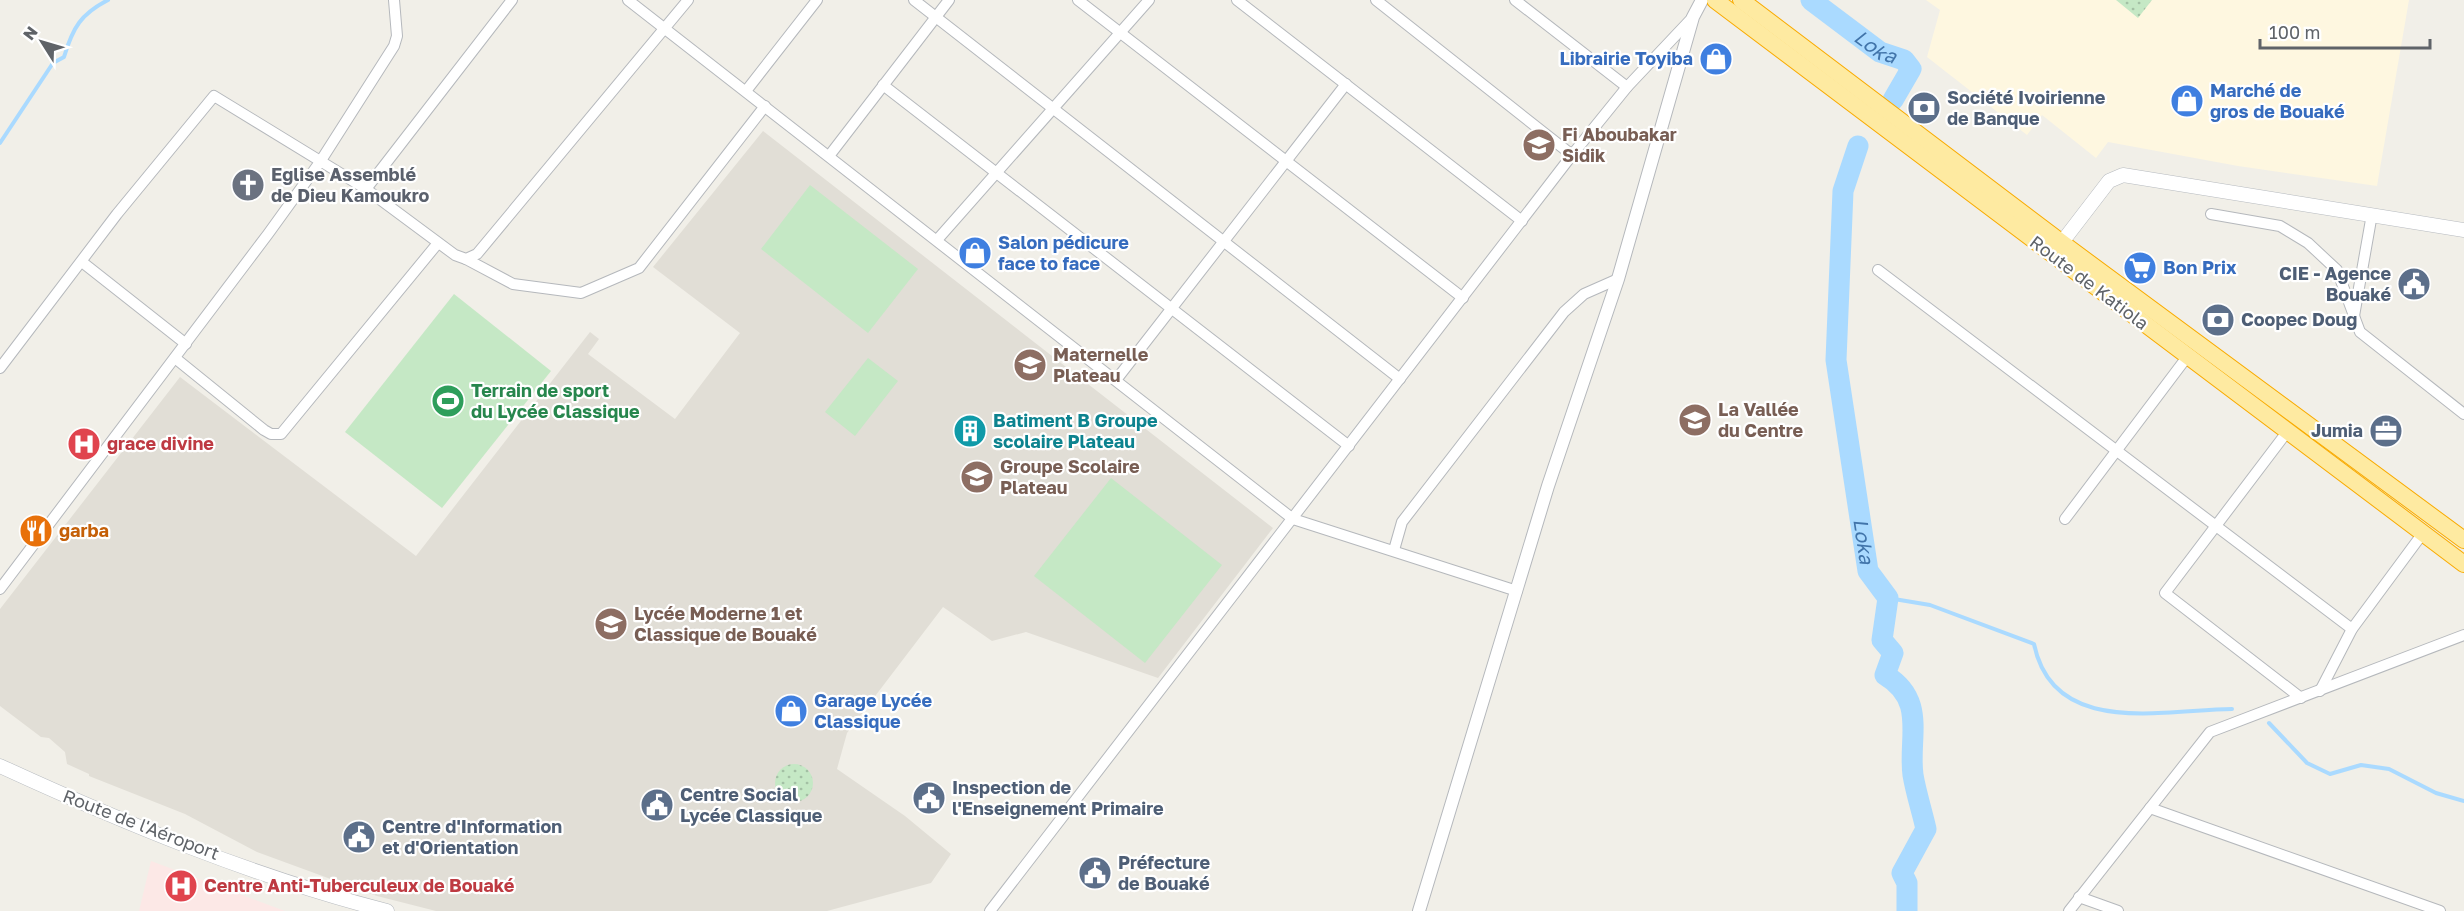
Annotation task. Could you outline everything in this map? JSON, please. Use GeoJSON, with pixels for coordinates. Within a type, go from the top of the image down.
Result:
{"type":"FeatureCollection","features":[{"type":"Feature","properties":{"kind":"highway","name":"Route de Katiola"},"geometry":{"type":"LineString","coordinates":[[1715,0],[2057,249],[2464,540]]}},
{"type":"Feature","properties":{"kind":"highway","name":"Route de Katiola"},"geometry":{"type":"LineString","coordinates":[[1741,0],[2057,249],[2187,357],[2464,564]]}},
{"type":"Feature","properties":{"kind":"main road"},"geometry":{"type":"LineString","coordinates":[[2057,249],[2109,181],[2123,175],[2464,230]]}},
{"type":"Feature","properties":{"kind":"main road","name":"Route de l'Aéroport"},"geometry":{"type":"LineString","coordinates":[[0,766],[150,831],[268,874],[387,911]]}},
{"type":"Feature","properties":{"kind":"street"},"geometry":{"type":"LineString","coordinates":[[0,589],[186,344],[320,162],[394,46],[397,36],[394,0]]}},
{"type":"Feature","properties":{"kind":"street"},"geometry":{"type":"LineString","coordinates":[[366,189],[512,0]]}},
{"type":"Feature","properties":{"kind":"street"},"geometry":{"type":"LineString","coordinates":[[628,0],[1293,519],[1517,591]]}},
{"type":"Feature","properties":{"kind":"street"},"geometry":{"type":"LineString","coordinates":[[466,259],[477,254],[688,0]]}},
{"type":"Feature","properties":{"kind":"street"},"geometry":{"type":"LineString","coordinates":[[746,91],[817,0]]}},
{"type":"Feature","properties":{"kind":"street"},"geometry":{"type":"LineString","coordinates":[[914,0],[1400,379]]}},
{"type":"Feature","properties":{"kind":"street"},"geometry":{"type":"LineString","coordinates":[[829,156],[949,0]]}},
{"type":"Feature","properties":{"kind":"street"},"geometry":{"type":"LineString","coordinates":[[1078,0],[1463,298]]}},
{"type":"Feature","properties":{"kind":"street"},"geometry":{"type":"LineString","coordinates":[[938,240],[995,172],[1149,0]]}},
{"type":"Feature","properties":{"kind":"street"},"geometry":{"type":"LineString","coordinates":[[1237,0],[1522,221]]}},
{"type":"Feature","properties":{"kind":"street"},"geometry":{"type":"LineString","coordinates":[[1376,0],[1572,155]]}},
{"type":"Feature","properties":{"kind":"street"},"geometry":{"type":"LineString","coordinates":[[1515,0],[1627,87]]}},
{"type":"Feature","properties":{"kind":"street"},"geometry":{"type":"LineString","coordinates":[[1419,911],[1548,486],[1618,279],[1693,17],[1702,0]]}},
{"type":"Feature","properties":{"kind":"street"},"geometry":{"type":"LineString","coordinates":[[990,911],[1572,155],[1627,87],[1693,17]]}},
{"type":"Feature","properties":{"kind":"street"},"geometry":{"type":"LineString","coordinates":[[1116,380],[1346,84]]}},
{"type":"Feature","properties":{"kind":"street"},"geometry":{"type":"LineString","coordinates":[[883,85],[1349,446]]}},
{"type":"Feature","properties":{"kind":"street"},"geometry":{"type":"LineString","coordinates":[[0,368],[117,214],[214,96],[366,189],[438,243],[466,259],[513,284],[581,292],[639,268],[765,106]]}},
{"type":"Feature","properties":{"kind":"street"},"geometry":{"type":"LineString","coordinates":[[2211,214],[2280,226],[2308,243],[2337,270],[2354,319],[2365,337],[2464,414]]}},
{"type":"Feature","properties":{"kind":"street"},"geometry":{"type":"LineString","coordinates":[[2354,319],[2372,214]]}},
{"type":"Feature","properties":{"kind":"street"},"geometry":{"type":"LineString","coordinates":[[175,358],[264,430],[271,434],[280,434],[438,243]]}},
{"type":"Feature","properties":{"kind":"street"},"geometry":{"type":"LineString","coordinates":[[82,262],[186,344]]}},
{"type":"Feature","properties":{"kind":"street"},"geometry":{"type":"LineString","coordinates":[[1878,270],[2352,629]]}},
{"type":"Feature","properties":{"kind":"street"},"geometry":{"type":"LineString","coordinates":[[1394,550],[1402,522],[1549,330],[1584,294],[1618,279]]}},
{"type":"Feature","properties":{"kind":"street"},"geometry":{"type":"LineString","coordinates":[[2065,519],[2187,357]]}},
{"type":"Feature","properties":{"kind":"street"},"geometry":{"type":"LineString","coordinates":[[2287,432],[2165,594],[2301,698]]}},
{"type":"Feature","properties":{"kind":"street"},"geometry":{"type":"LineString","coordinates":[[2320,691],[2352,629],[2423,534]]}},
{"type":"Feature","properties":{"kind":"street"},"geometry":{"type":"LineString","coordinates":[[2069,911],[2210,732],[2464,635]]}},
{"type":"Feature","properties":{"kind":"street"},"geometry":{"type":"LineString","coordinates":[[2150,808],[2440,911]]}},
{"type":"Feature","properties":{"kind":"street"},"geometry":{"type":"LineString","coordinates":[[2079,897],[2118,911]]}},
{"type":"Feature","properties":{"kind":"shaded area","name":"Marché de gros de Bouaké"},"geometry":{"type":"Polygon","coordinates":[[[1926,0],[2409,0],[2377,186],[2238,166],[2108,142],[2096,158],[2042,115],[2027,135],[1927,57],[1940,10],[1926,0]]]}},
{"type":"Feature","properties":{"kind":"shaded area"},"geometry":{"type":"Polygon","coordinates":[[[763,131],[1273,528],[1158,678],[1026,632],[992,641],[943,607],[847,733],[837,769],[905,816],[951,854],[931,883],[827,911],[436,911],[377,896],[257,852],[185,814],[89,776],[67,764],[65,752],[49,738],[41,737],[0,706],[0,609],[180,377],[416,556],[590,332],[599,339],[588,354],[675,419],[740,333],[653,267],[763,131]]]}},
{"type":"Feature","properties":{"kind":"shaded area","name":"Centre Anti-Tuberculeux de Bouaké"},"geometry":{"type":"Polygon","coordinates":[[[151,861],[285,911],[139,911],[151,861]]]}},
{"type":"Feature","properties":{"kind":"green space"},"geometry":{"type":"Polygon","coordinates":[[[2116,0],[2152,0],[2138,18],[2116,0]]]}},
{"type":"Feature","properties":{"kind":"green space"},"geometry":{"type":"Polygon","coordinates":[[[810,185],[918,269],[868,333],[761,249],[810,185]]]}},
{"type":"Feature","properties":{"kind":"green space","name":"Terrain de sport du Lycée Classique"},"geometry":{"type":"Polygon","coordinates":[[[454,294],[551,371],[442,508],[345,432],[454,294]]]}},
{"type":"Feature","properties":{"kind":"green space"},"geometry":{"type":"Polygon","coordinates":[[[868,358],[898,381],[855,436],[825,412],[868,358]]]}},
{"type":"Feature","properties":{"kind":"green space"},"geometry":{"type":"Polygon","coordinates":[[[1111,478],[1222,565],[1145,663],[1034,576],[1111,478]]]}},
{"type":"Feature","properties":{"kind":"green space"},"geometry":{"type":"Polygon","coordinates":[[[794,764],[808,769],[813,783],[808,797],[794,802],[780,797],[775,783],[780,769],[794,764]]]}},
{"type":"Feature","properties":{"kind":"waterway"},"geometry":{"type":"LineString","coordinates":[[0,143],[53,63],[64,57],[79,22],[108,0]]}},
{"type":"Feature","properties":{"kind":"waterway","name":"Loka"},"geometry":{"type":"LineString","coordinates":[[1811,0],[1880,52],[1904,60],[1911,69],[1893,100]]}},
{"type":"Feature","properties":{"kind":"waterway","name":"Loka"},"geometry":{"type":"LineString","coordinates":[[1858,146],[1843,191],[1836,360],[1868,571],[1888,598],[1882,640],[1893,653],[1885,675],[1898,685],[1906,696],[1913,720],[1913,775],[1926,829],[1902,873],[1907,883],[1907,911]]}},
{"type":"Feature","properties":{"kind":"waterway"},"geometry":{"type":"LineString","coordinates":[[1888,598],[1930,605],[2034,644],[2045,674],[2063,694],[2086,706],[2114,712],[2143,713],[2232,709]]}},
{"type":"Feature","properties":{"kind":"waterway"},"geometry":{"type":"LineString","coordinates":[[2269,723],[2307,763],[2330,774],[2361,765],[2389,769],[2436,793],[2464,801]]}},
{"type":"Feature","properties":{"kind":"place","name":"Librairie Toyiba"},"geometry":{"type":"Point","coordinates":[1716,59]}},
{"type":"Feature","properties":{"kind":"place","name":"Marché de gros de Bouaké"},"geometry":{"type":"Point","coordinates":[2187,101]}},
{"type":"Feature","properties":{"kind":"place","name":"Société Ivoirienne de Banque"},"geometry":{"type":"Point","coordinates":[1924,108]}},
{"type":"Feature","properties":{"kind":"place","name":"Fi Aboubakar Sidik"},"geometry":{"type":"Point","coordinates":[1539,145]}},
{"type":"Feature","properties":{"kind":"place","name":"Eglise Assemblé de Dieu Kamoukro"},"geometry":{"type":"Point","coordinates":[248,185]}},
{"type":"Feature","properties":{"kind":"place","name":"Salon pédicure face to face"},"geometry":{"type":"Point","coordinates":[975,253]}},
{"type":"Feature","properties":{"kind":"place","name":"Bon Prix"},"geometry":{"type":"Point","coordinates":[2140,268]}},
{"type":"Feature","properties":{"kind":"place","name":"CIE - Agence Bouaké"},"geometry":{"type":"Point","coordinates":[2414,284]}},
{"type":"Feature","properties":{"kind":"place","name":"Coopec Doug"},"geometry":{"type":"Point","coordinates":[2218,320]}},
{"type":"Feature","properties":{"kind":"place","name":"Maternelle Plateau"},"geometry":{"type":"Point","coordinates":[1030,365]}},
{"type":"Feature","properties":{"kind":"place","name":"Terrain de sport du Lycée Classique"},"geometry":{"type":"Point","coordinates":[448,401]}},
{"type":"Feature","properties":{"kind":"place","name":"La Vallée du Centre"},"geometry":{"type":"Point","coordinates":[1695,420]}},
{"type":"Feature","properties":{"kind":"place","name":"Batiment B Groupe scolaire Plateau"},"geometry":{"type":"Point","coordinates":[970,431]}},
{"type":"Feature","properties":{"kind":"place","name":"Jumia"},"geometry":{"type":"Point","coordinates":[2386,431]}},
{"type":"Feature","properties":{"kind":"place","name":"grace divine"},"geometry":{"type":"Point","coordinates":[84,444]}},
{"type":"Feature","properties":{"kind":"place","name":"Groupe Scolaire Plateau"},"geometry":{"type":"Point","coordinates":[977,477]}},
{"type":"Feature","properties":{"kind":"place","name":"garba"},"geometry":{"type":"Point","coordinates":[36,531]}},
{"type":"Feature","properties":{"kind":"place","name":"Lycée Moderne 1 et Classique de Bouaké"},"geometry":{"type":"Point","coordinates":[611,624]}},
{"type":"Feature","properties":{"kind":"place","name":"Garage Lycée Classique"},"geometry":{"type":"Point","coordinates":[791,711]}},
{"type":"Feature","properties":{"kind":"place","name":"Inspection de l'Enseignement Primaire"},"geometry":{"type":"Point","coordinates":[929,798]}},
{"type":"Feature","properties":{"kind":"place","name":"Centre Social Lycée Classique"},"geometry":{"type":"Point","coordinates":[657,805]}},
{"type":"Feature","properties":{"kind":"place","name":"Centre d'Information et d'Orientation"},"geometry":{"type":"Point","coordinates":[359,837]}},
{"type":"Feature","properties":{"kind":"place","name":"Préfecture de Bouaké"},"geometry":{"type":"Point","coordinates":[1095,873]}},
{"type":"Feature","properties":{"kind":"place","name":"Centre Anti-Tuberculeux de Bouaké"},"geometry":{"type":"Point","coordinates":[181,886]}}]}
